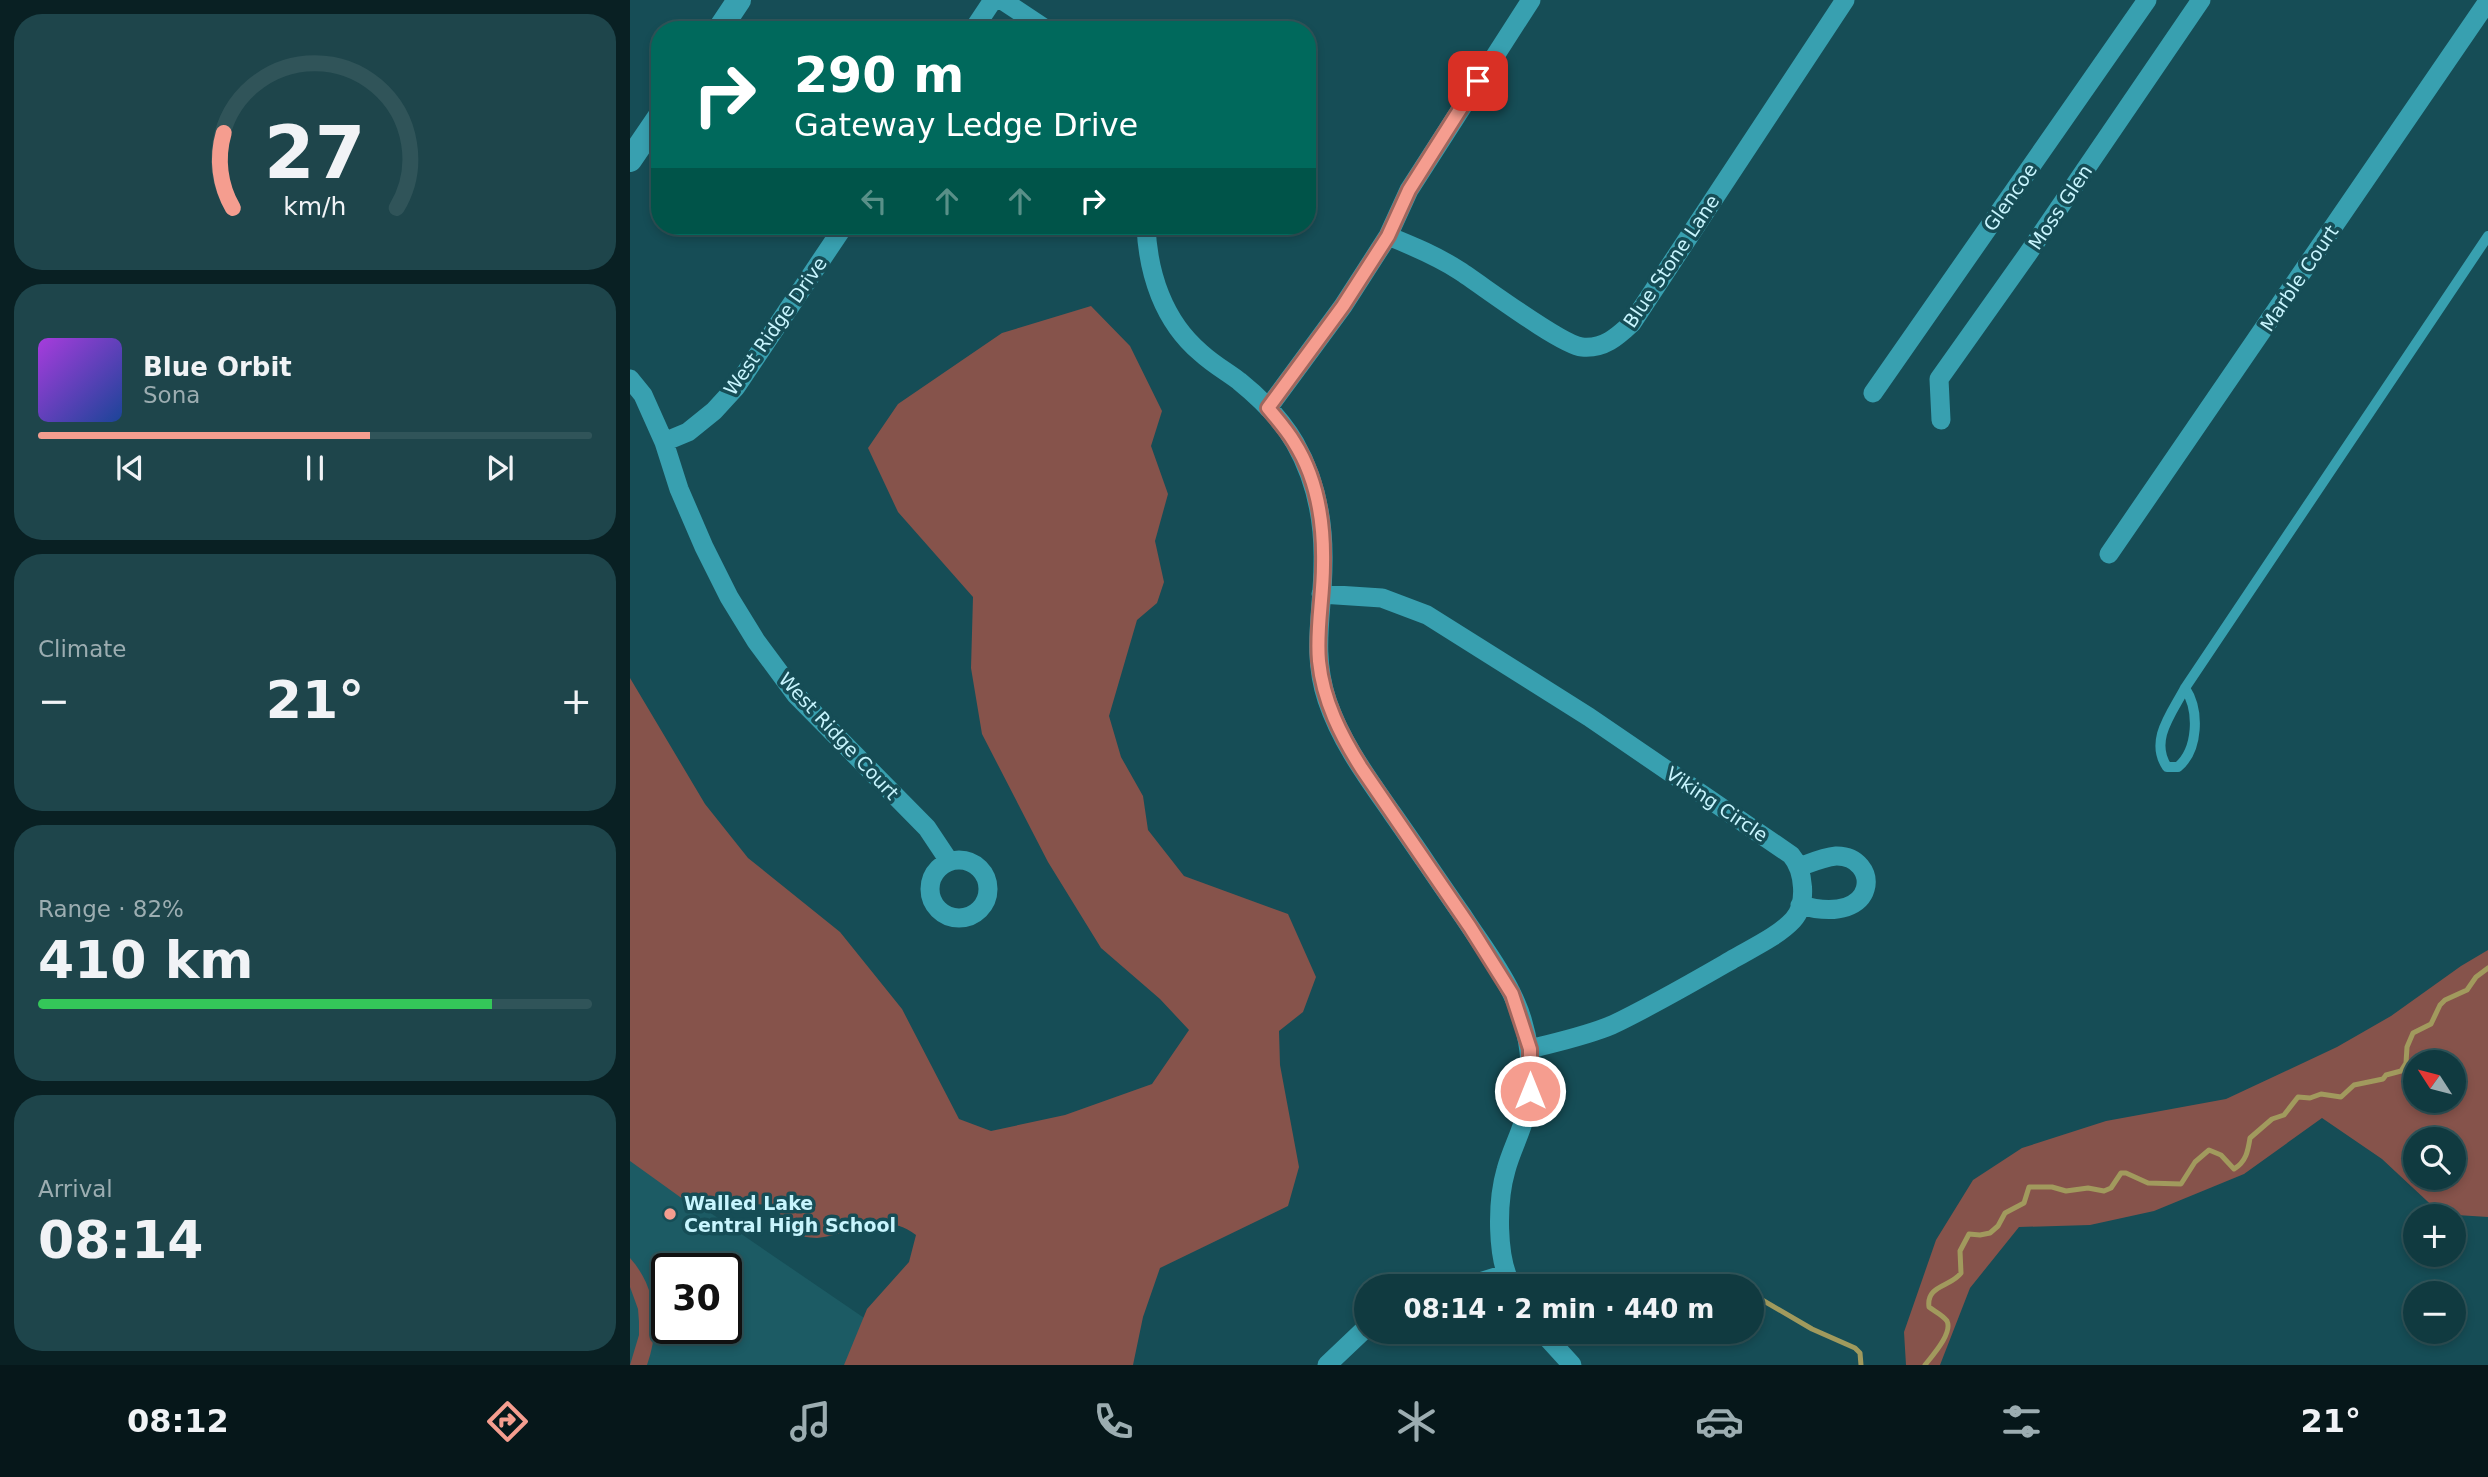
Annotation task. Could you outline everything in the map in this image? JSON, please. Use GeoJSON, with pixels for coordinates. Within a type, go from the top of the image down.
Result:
{"type":"FeatureCollection","features":[{"type":"Feature","properties":{"kind":"street"},"geometry":{"type":"LineString","coordinates":[[725,21],[739,0]]}},
{"type":"Feature","properties":{"kind":"street"},"geometry":{"type":"LineString","coordinates":[[979,21],[993,0]]}},
{"type":"Feature","properties":{"kind":"street"},"geometry":{"type":"LineString","coordinates":[[1002,0],[1034,21]]}},
{"type":"Feature","properties":{"kind":"street"},"geometry":{"type":"LineString","coordinates":[[1268,408],[1343,306],[1388,236],[1409,190],[1531,0]]}},
{"type":"Feature","properties":{"kind":"street","name":"Blue Stone Lane"},"geometry":{"type":"LineString","coordinates":[[1388,236],[1429,253],[1458,270],[1572,345],[1598,347],[1613,341],[1632,323],[1845,0]]}},
{"type":"Feature","properties":{"kind":"street","name":"Glencoe"},"geometry":{"type":"LineString","coordinates":[[1873,393],[2147,0]]}},
{"type":"Feature","properties":{"kind":"street","name":"Moss Glen"},"geometry":{"type":"LineString","coordinates":[[1941,420],[1939,379],[2027,256],[2201,0]]}},
{"type":"Feature","properties":{"kind":"street","name":"Marble Court"},"geometry":{"type":"LineString","coordinates":[[2109,554],[2488,1]]}},
{"type":"Feature","properties":{"kind":"street"},"geometry":{"type":"LineString","coordinates":[[630,160],[651,129]]}},
{"type":"Feature","properties":{"kind":"street","name":"West Ridge Drive"},"geometry":{"type":"LineString","coordinates":[[664,442],[688,432],[714,411],[736,387],[838,235]]}},
{"type":"Feature","properties":{"kind":"street"},"geometry":{"type":"LineString","coordinates":[[1147,235],[1150,267],[1158,294],[1183,335],[1200,353],[1242,383],[1268,408],[1295,443],[1317,495],[1322,533],[1321,594],[1317,628],[1319,660],[1326,696],[1335,720],[1362,769],[1510,989],[1526,1031],[1530,1049],[1530,1091],[1501,1192],[1501,1237],[1508,1274]]}},
{"type":"Feature","properties":{"kind":"street","name":"West Ridge Court"},"geometry":{"type":"LineString","coordinates":[[630,379],[643,395],[664,442],[679,489],[704,547],[729,597],[756,641],[796,695],[927,828],[949,861]]}},
{"type":"Feature","properties":{"kind":"street","name":"Viking Circle"},"geometry":{"type":"LineString","coordinates":[[1321,594],[1382,598],[1427,615],[1481,647],[1689,784],[1791,855],[1799,867]]}},
{"type":"Feature","properties":{"kind":"street"},"geometry":{"type":"LineString","coordinates":[[1530,1049],[1598,1030],[1635,1013],[1769,938],[1794,920],[1800,905],[1802,885],[1799,867],[1834,856],[1850,859],[1862,869],[1867,881],[1861,898],[1851,906],[1827,910],[1800,905]]}},
{"type":"Feature","properties":{"kind":"street"},"geometry":{"type":"LineString","coordinates":[[1327,1365],[1354,1339]]}},
{"type":"Feature","properties":{"kind":"street"},"geometry":{"type":"LineString","coordinates":[[1553,1344],[1572,1365]]}},
{"type":"Feature","properties":{"kind":"lane"},"geometry":{"type":"LineString","coordinates":[[2185,688],[2192,698],[2195,731],[2188,758],[2178,767],[2167,767],[2160,756],[2158,742],[2185,688],[2488,236]]}},
{"type":"Feature","properties":{"kind":"shaded area"},"geometry":{"type":"Polygon","coordinates":[[[1091,306],[1130,346],[1162,411],[1151,446],[1168,494],[1155,541],[1164,582],[1157,603],[1137,620],[1109,716],[1121,757],[1143,796],[1148,830],[1184,876],[1288,914],[1316,977],[1303,1012],[1279,1031],[1280,1065],[1299,1167],[1288,1206],[1160,1268],[1143,1317],[1133,1365],[844,1365],[867,1309],[909,1262],[916,1235],[891,1224],[867,1226],[817,1238],[789,1234],[776,1205],[687,1202],[630,1161],[630,678],[705,804],[748,858],[840,932],[902,1009],[959,1119],[991,1131],[1065,1115],[1152,1084],[1189,1030],[1160,999],[1101,948],[1048,862],[982,734],[971,668],[973,597],[898,512],[868,448],[898,404],[1002,333],[1091,306]]]}},
{"type":"Feature","properties":{"kind":"shaded area"},"geometry":{"type":"Polygon","coordinates":[[[2488,950],[2488,1217],[2466,1216],[2466,1204],[2430,1204],[2415,1190],[2466,1190],[2466,1127],[2403,1127],[2403,1179],[2382,1159],[2322,1118],[2244,1174],[2154,1211],[2090,1225],[2019,1227],[1970,1288],[1940,1365],[1906,1365],[1904,1332],[1936,1240],[1973,1180],[2022,1148],[2106,1121],[2226,1099],[2337,1047],[2391,1016],[2488,950]]]}},
{"type":"Feature","properties":{"kind":"shaded area","name":"Walled Lake Central High School"},"geometry":{"type":"Polygon","coordinates":[[[630,1158],[933,1365],[630,1365],[630,1158]]]}},
{"type":"Feature","properties":{"kind":"shaded area"},"geometry":{"type":"Polygon","coordinates":[[[630,1258],[646,1282],[651,1296],[652,1344],[647,1365],[630,1365],[639,1335],[639,1322],[638,1309],[630,1287],[630,1258]]]}},
{"type":"Feature","properties":{"kind":"waterway"},"geometry":{"type":"LineString","coordinates":[[1925,1365],[1941,1344],[1948,1326],[1947,1321],[1929,1307],[1931,1294],[1961,1273],[1960,1251],[1969,1234],[1990,1233],[1998,1226],[2005,1213],[2024,1203],[2029,1187],[2052,1187],[2066,1191],[2088,1188],[2104,1191],[2111,1188],[2121,1173],[2148,1183],[2181,1184],[2195,1162],[2209,1150],[2221,1155],[2234,1169],[2244,1160],[2250,1138],[2272,1119],[2284,1115],[2298,1097],[2310,1098],[2321,1094],[2341,1097],[2354,1085],[2383,1079],[2386,1075],[2401,1071],[2406,1063],[2407,1047],[2413,1033],[2431,1024],[2445,1000],[2467,990],[2476,977],[2488,968]]}},
{"type":"Feature","properties":{"kind":"waterway"},"geometry":{"type":"LineString","coordinates":[[1764,1301],[1812,1329],[1855,1348],[1860,1353],[1861,1365]]}},
{"type":"Feature","properties":{"kind":"place","name":"Walled Lake Central High School"},"geometry":{"type":"Point","coordinates":[670,1214]}},
{"type":"Feature","properties":{"kind":"route"},"geometry":{"type":"LineString","coordinates":[[1478,81],[1409,190],[1388,236],[1343,306],[1268,408],[1295,443],[1317,495],[1323,565],[1317,628],[1319,660],[1332,713],[1362,769],[1470,927],[1512,994],[1530,1049],[1530,1091]]}}]}
